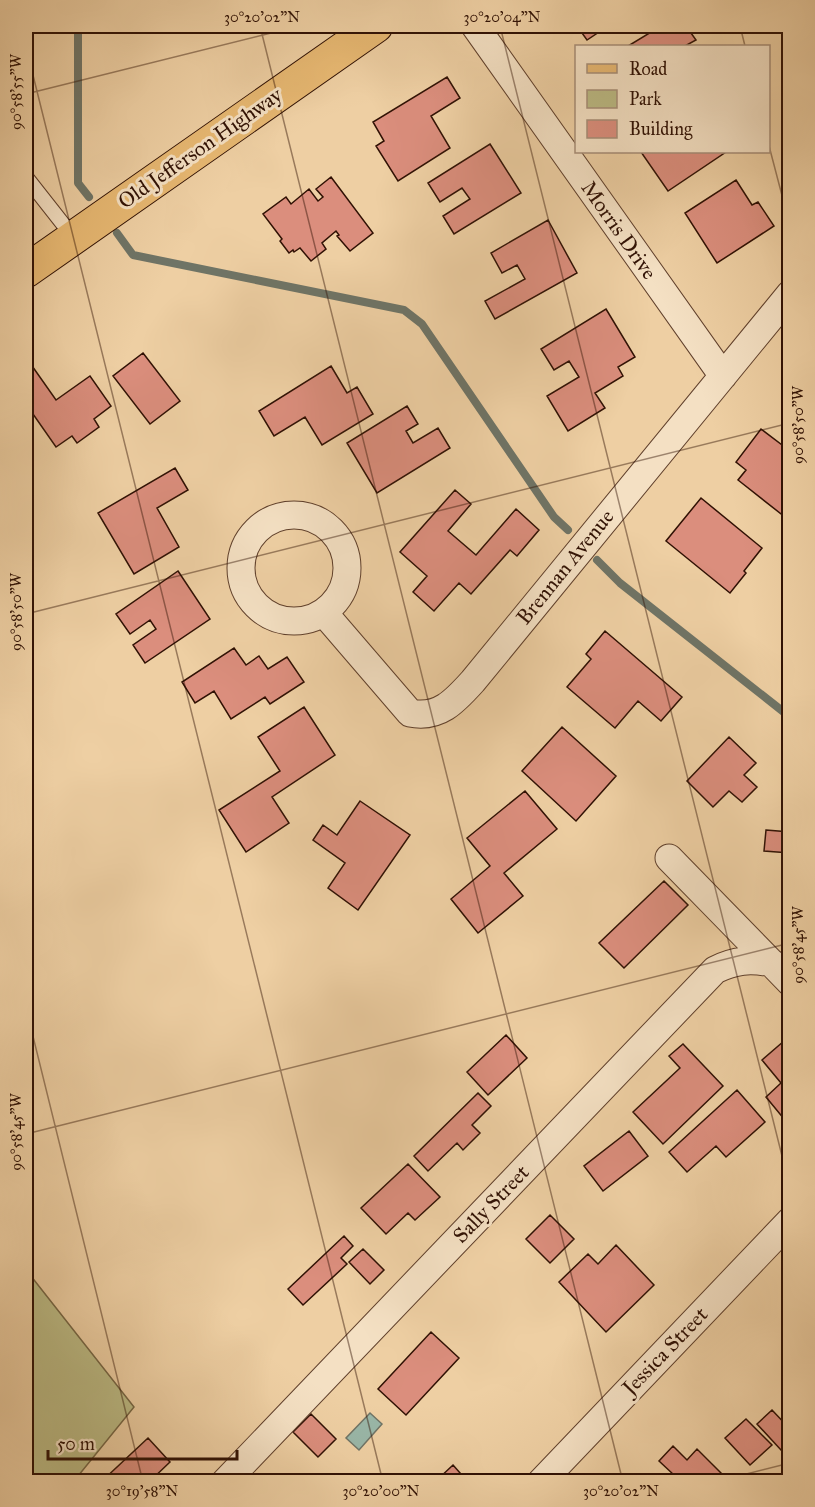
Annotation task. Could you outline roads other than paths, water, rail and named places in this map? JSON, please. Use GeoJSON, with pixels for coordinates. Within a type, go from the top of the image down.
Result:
{"type":"FeatureCollection","features":[{"type":"Feature","properties":{"kind":"main road","name":"Old Jefferson Highway"},"geometry":{"type":"LineString","coordinates":[[26,271],[376,26]]}},
{"type":"Feature","properties":{"kind":"street","name":"Morris Drive"},"geometry":{"type":"LineString","coordinates":[[475,26],[723,375]]}},
{"type":"Feature","properties":{"kind":"street","name":"Brennan Avenue"},"geometry":{"type":"LineString","coordinates":[[324,613],[410,713],[422,716],[435,714],[458,697],[473,681],[789,294]]}},
{"type":"Feature","properties":{"kind":"street"},"geometry":{"type":"LineString","coordinates":[[669,858],[781,973]]}},
{"type":"Feature","properties":{"kind":"street","name":"Sally Street"},"geometry":{"type":"LineString","coordinates":[[225,1482],[715,970],[739,960],[753,959],[781,973]]}},
{"type":"Feature","properties":{"kind":"street","name":"Jessica Street"},"geometry":{"type":"LineString","coordinates":[[542,1482],[789,1221]]}},
{"type":"Feature","properties":{"kind":"lane"},"geometry":{"type":"LineString","coordinates":[[26,177],[74,238]]}},
{"type":"Feature","properties":{"kind":"waterway"},"geometry":{"type":"LineString","coordinates":[[78,26],[78,183],[89,197]]}},
{"type":"Feature","properties":{"kind":"waterway"},"geometry":{"type":"LineString","coordinates":[[117,233],[133,255],[404,310],[422,324],[554,517],[568,530]]}},
{"type":"Feature","properties":{"kind":"waterway"},"geometry":{"type":"LineString","coordinates":[[597,560],[620,583],[790,717]]}}]}
